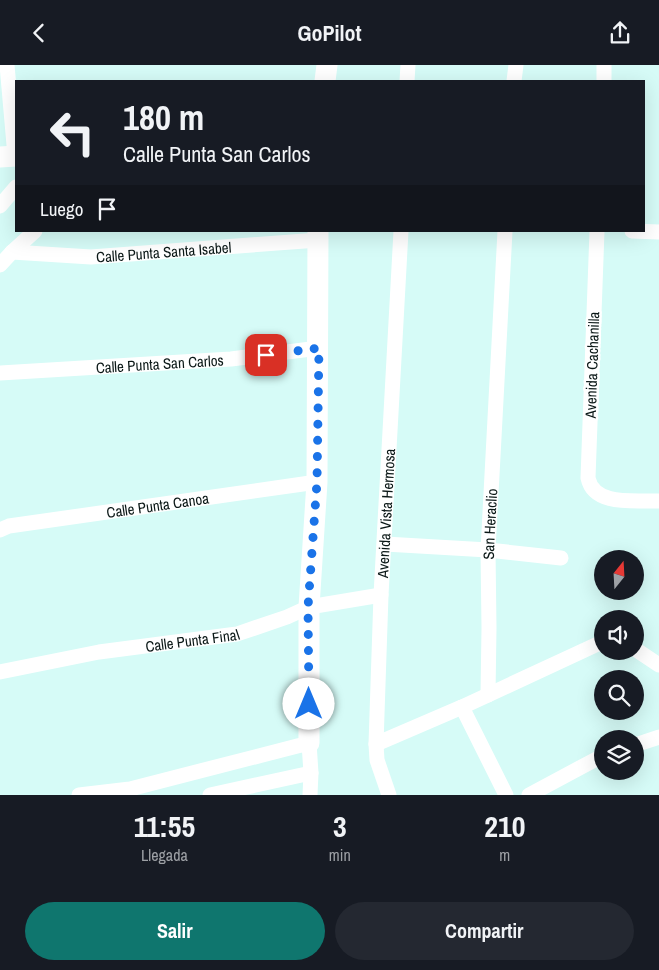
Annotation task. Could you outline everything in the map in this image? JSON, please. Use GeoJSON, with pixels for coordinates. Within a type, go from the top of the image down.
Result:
{"type":"FeatureCollection","features":[{"type":"Feature","properties":{"kind":"street"},"geometry":{"type":"LineString","coordinates":[[8,65],[10,156]]}},
{"type":"Feature","properties":{"kind":"street"},"geometry":{"type":"LineString","coordinates":[[325,80],[327,65]]}},
{"type":"Feature","properties":{"kind":"street"},"geometry":{"type":"LineString","coordinates":[[407,80],[408,65]]}},
{"type":"Feature","properties":{"kind":"street"},"geometry":{"type":"LineString","coordinates":[[514,80],[516,65]]}},
{"type":"Feature","properties":{"kind":"street"},"geometry":{"type":"LineString","coordinates":[[604,65],[604,80]]}},
{"type":"Feature","properties":{"kind":"street"},"geometry":{"type":"LineString","coordinates":[[0,206],[15,188]]}},
{"type":"Feature","properties":{"kind":"street"},"geometry":{"type":"LineString","coordinates":[[645,231],[659,232]]}},
{"type":"Feature","properties":{"kind":"street"},"geometry":{"type":"LineString","coordinates":[[0,265],[34,232]]}},
{"type":"Feature","properties":{"kind":"street","name":"Avenida Vista Hermosa"},"geometry":{"type":"LineString","coordinates":[[389,795],[377,760],[376,744],[401,232]]}},
{"type":"Feature","properties":{"kind":"street","name":"San Heraclio"},"geometry":{"type":"LineString","coordinates":[[488,695],[490,628],[488,550],[505,232]]}},
{"type":"Feature","properties":{"kind":"street","name":"Avenida Cachanilla"},"geometry":{"type":"LineString","coordinates":[[597,232],[588,478],[590,488],[599,495],[612,500],[659,501]]}},
{"type":"Feature","properties":{"kind":"street"},"geometry":{"type":"LineString","coordinates":[[310,795],[312,773],[309,743],[308,607],[317,482],[318,235]]}},
{"type":"Feature","properties":{"kind":"street","name":"Calle Punta Santa Isabel"},"geometry":{"type":"LineString","coordinates":[[12,252],[91,257],[318,235]]}},
{"type":"Feature","properties":{"kind":"street","name":"Calle Punta San Carlos"},"geometry":{"type":"LineString","coordinates":[[0,373],[232,359],[319,348]]}},
{"type":"Feature","properties":{"kind":"street","name":"Calle Punta Canoa"},"geometry":{"type":"LineString","coordinates":[[0,530],[9,526],[317,482]]}},
{"type":"Feature","properties":{"kind":"street"},"geometry":{"type":"LineString","coordinates":[[385,544],[488,550],[561,558]]}},
{"type":"Feature","properties":{"kind":"street","name":"Calle Punta Final"},"geometry":{"type":"LineString","coordinates":[[0,672],[99,652],[237,634],[287,617],[308,607],[382,595]]}},
{"type":"Feature","properties":{"kind":"street"},"geometry":{"type":"LineString","coordinates":[[376,744],[462,707],[594,645]]}},
{"type":"Feature","properties":{"kind":"street"},"geometry":{"type":"LineString","coordinates":[[644,655],[659,665]]}},
{"type":"Feature","properties":{"kind":"street"},"geometry":{"type":"LineString","coordinates":[[462,707],[506,795]]}},
{"type":"Feature","properties":{"kind":"street"},"geometry":{"type":"LineString","coordinates":[[644,742],[659,737]]}},
{"type":"Feature","properties":{"kind":"street"},"geometry":{"type":"LineString","coordinates":[[79,795],[130,789],[309,743]]}},
{"type":"Feature","properties":{"kind":"street"},"geometry":{"type":"LineString","coordinates":[[529,795],[594,760]]}},
{"type":"Feature","properties":{"kind":"street"},"geometry":{"type":"LineString","coordinates":[[210,795],[312,773]]}},
{"type":"Feature","properties":{"kind":"route"},"geometry":{"type":"LineString","coordinates":[[266,355],[319,348],[317,482],[308,607],[309,704]]}}]}
